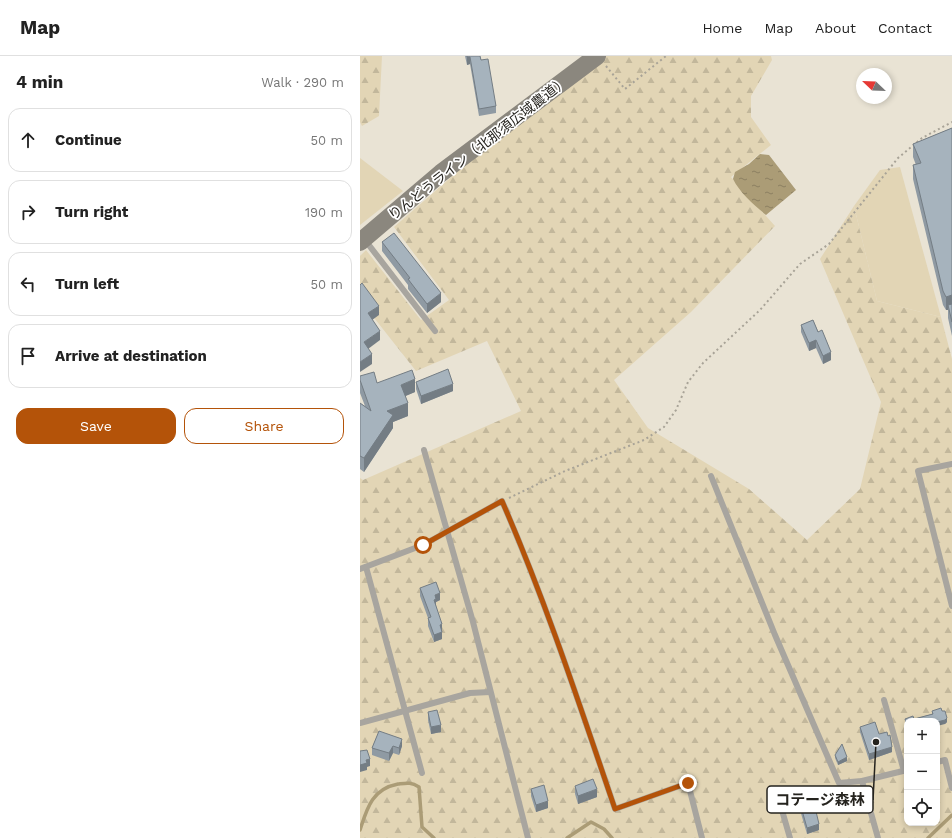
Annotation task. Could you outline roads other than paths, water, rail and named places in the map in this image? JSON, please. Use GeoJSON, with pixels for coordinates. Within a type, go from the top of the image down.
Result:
{"type":"FeatureCollection","features":[{"type":"Feature","properties":{"kind":"street","name":"りんどうライン（北那須広域農道）"},"geometry":{"type":"LineString","coordinates":[[362,241],[441,173],[599,59]]}},
{"type":"Feature","properties":{"kind":"lane"},"geometry":{"type":"LineString","coordinates":[[362,241],[434,331]]}},
{"type":"Feature","properties":{"kind":"lane"},"geometry":{"type":"LineString","coordinates":[[424,450],[448,531],[528,838]]}},
{"type":"Feature","properties":{"kind":"lane"},"geometry":{"type":"LineString","coordinates":[[952,464],[918,470],[952,606]]}},
{"type":"Feature","properties":{"kind":"lane"},"geometry":{"type":"LineString","coordinates":[[712,476],[772,628],[839,783],[862,781],[904,770]]}},
{"type":"Feature","properties":{"kind":"lane"},"geometry":{"type":"LineString","coordinates":[[422,773],[363,568],[423,545],[502,501],[527,559],[560,649],[615,809],[688,783],[702,838]]}},
{"type":"Feature","properties":{"kind":"lane"},"geometry":{"type":"LineString","coordinates":[[360,723],[470,693],[490,692]]}},
{"type":"Feature","properties":{"kind":"lane"},"geometry":{"type":"LineString","coordinates":[[884,700],[904,767]]}},
{"type":"Feature","properties":{"kind":"lane"},"geometry":{"type":"LineString","coordinates":[[940,761],[945,760],[952,788]]}},
{"type":"Feature","properties":{"kind":"lane"},"geometry":{"type":"LineString","coordinates":[[862,781],[878,838]]}},
{"type":"Feature","properties":{"kind":"lane"},"geometry":{"type":"LineString","coordinates":[[777,793],[790,838]]}},
{"type":"Feature","properties":{"kind":"water"},"geometry":{"type":"Polygon","coordinates":[[[760,154],[769,155],[796,190],[766,215],[743,194],[733,179],[735,172],[749,164],[760,154]]]}},
{"type":"Feature","properties":{"kind":"waterway"},"geometry":{"type":"LineString","coordinates":[[360,830],[368,807],[376,795],[389,787],[409,783],[419,787],[422,827],[434,838]]}},
{"type":"Feature","properties":{"kind":"waterway"},"geometry":{"type":"LineString","coordinates":[[928,838],[952,815]]}},
{"type":"Feature","properties":{"kind":"waterway"},"geometry":{"type":"LineString","coordinates":[[567,838],[591,822],[604,829],[612,838]]}},
{"type":"Feature","properties":{"kind":"place","name":"コテージ森林"},"geometry":{"type":"Point","coordinates":[876,742]}}]}
